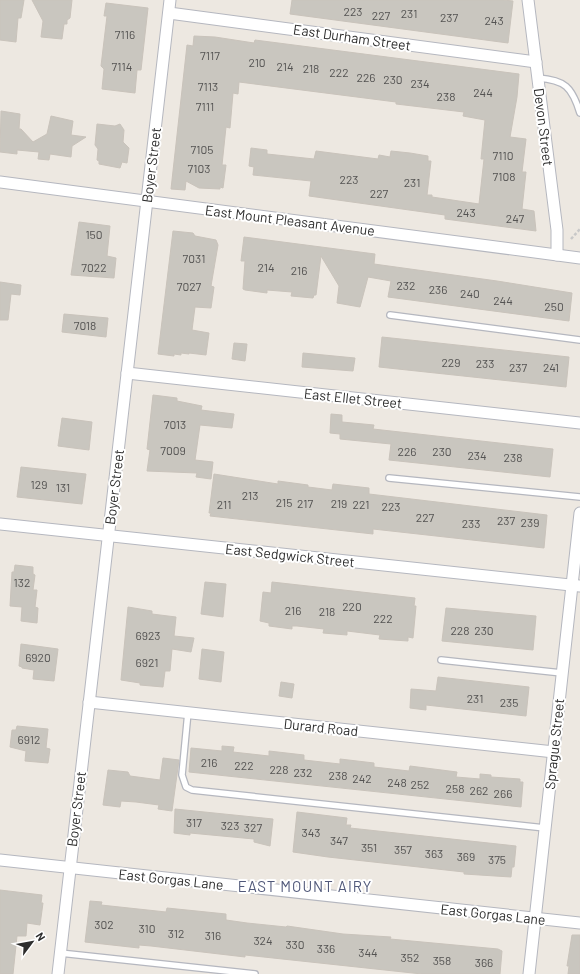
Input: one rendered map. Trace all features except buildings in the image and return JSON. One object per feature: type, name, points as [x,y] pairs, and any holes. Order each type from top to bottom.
[{"type":"street","name":"Boyer Street","points":[[58,974],[170,0]]},
{"type":"street","name":"Devon Street","points":[[528,0],[557,230],[557,255]]},
{"type":"street","name":"East Durham Street","points":[[169,13],[536,62]]},
{"type":"street","name":"East Mount Pleasant Avenue","points":[[0,182],[580,258]]},
{"type":"street","name":"East Ellet Street","points":[[127,373],[580,422]]},
{"type":"street","name":"Sprague Street","points":[[529,974],[562,673],[576,586],[580,513]]},
{"type":"street","name":"East Sedgwick Street","points":[[0,524],[576,586]]},
{"type":"street","name":"Durard Road","points":[[89,702],[554,752]]},
{"type":"street","name":"East Gorgas Lane","points":[[0,860],[580,923]]},
{"type":"lane","points":[[538,78],[550,79],[563,83],[573,93],[580,113]]},
{"type":"lane","points":[[390,315],[580,340]]},
{"type":"lane","points":[[389,478],[580,497]]},
{"type":"lane","points":[[441,660],[562,673]]},
{"type":"lane","points":[[188,712],[182,775],[186,787],[192,790],[545,828]]},
{"type":"lane","points":[[60,954],[255,974]]},
{"type":"path","points":[[571,239],[580,229]]},
{"type":"district","name":"EAST MOUNT AIRY","points":[[305,886]]}]
